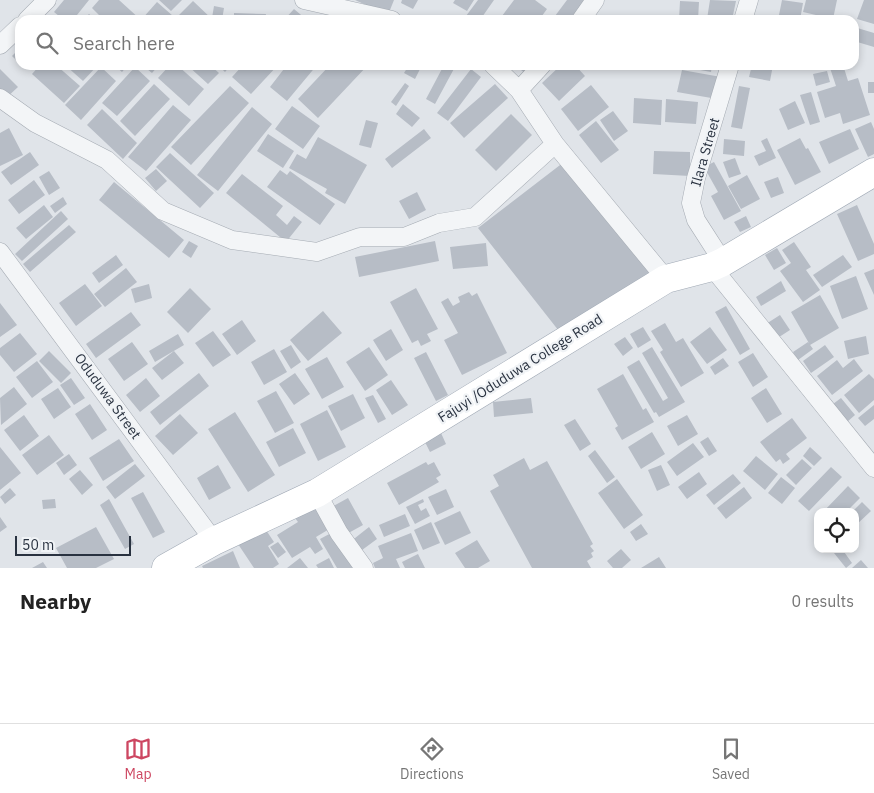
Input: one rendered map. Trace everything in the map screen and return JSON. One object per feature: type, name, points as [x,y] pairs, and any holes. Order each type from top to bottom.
[{"type":"main road","name":"Fajuyi /Oduduwa College Road","points":[[166,568],[214,541],[317,493],[666,279],[718,265],[874,172]]},
{"type":"street","points":[[32,15],[47,0]]},
{"type":"street","points":[[304,0],[370,15]]},
{"type":"street","points":[[585,15],[596,0]]},
{"type":"street","points":[[744,15],[749,0]]},
{"type":"street","points":[[0,45],[15,31]]},
{"type":"street","points":[[498,70],[519,90],[555,144],[666,279]]},
{"type":"street","points":[[519,90],[537,70]]},
{"type":"street","name":"Ilara Street","points":[[728,70],[696,178],[691,203],[696,220],[718,265],[874,468]]},
{"type":"street","points":[[0,98],[35,123],[107,160],[163,211],[232,240],[317,252],[360,237],[404,237],[440,223],[475,217],[555,144]]},
{"type":"street","name":"Oduduwa Street","points":[[0,252],[214,541]]},
{"type":"street","points":[[317,493],[339,533],[364,568]]},
{"type":"building","points":[[64,0],[89,0],[77,15],[58,15],[54,12]]},
{"type":"building","points":[[99,0],[119,0],[136,15],[99,15],[92,8]]},
{"type":"building","points":[[159,0],[182,0],[171,11]]},
{"type":"building","points":[[355,0],[394,0],[388,15]]},
{"type":"building","points":[[402,0],[418,0],[413,9],[401,3]]},
{"type":"building","points":[[455,0],[474,0],[467,11],[453,3]]},
{"type":"building","points":[[478,0],[494,0],[484,15],[467,15]]},
{"type":"building","points":[[514,0],[535,0],[547,9],[543,15],[503,15]]},
{"type":"building","points":[[567,0],[585,0],[574,15],[556,15]]},
{"type":"building","points":[[710,0],[736,1],[733,15],[708,15]]},
{"type":"building","points":[[782,0],[803,3],[801,15],[779,15]]},
{"type":"building","points":[[806,0],[837,0],[834,15],[816,15],[803,12]]},
{"type":"building","points":[[864,0],[874,0],[874,24],[859,20],[858,15]]},
{"type":"building","points":[[193,1],[208,15],[179,15]]},
{"type":"building","points":[[680,1],[699,2],[698,15],[679,15]]},
{"type":"building","points":[[157,2],[172,15],[145,15]]},
{"type":"building","points":[[214,6],[224,8],[223,15],[212,15]]},
{"type":"building","points":[[294,9],[301,15],[289,15]]},
{"type":"building","points":[[234,13],[266,14],[266,15],[234,15]]},
{"type":"building","points":[[859,28],[874,33],[874,47],[859,42]]},
{"type":"building","points":[[0,69],[18,87],[4,100],[0,95]]},
{"type":"building","points":[[36,70],[62,70],[80,86],[64,103],[32,74]]},
{"type":"building","points":[[71,70],[93,70],[83,81]]},
{"type":"building","points":[[98,70],[104,70],[116,81],[81,120],[65,105]]},
{"type":"building","points":[[132,70],[138,70],[150,81],[117,116],[102,103]]},
{"type":"building","points":[[165,70],[183,70],[204,89],[189,106],[158,78]]},
{"type":"building","points":[[193,70],[216,70],[219,73],[208,84]]},
{"type":"building","points":[[238,70],[273,70],[251,94],[232,77]]},
{"type":"building","points":[[283,70],[313,70],[287,101],[270,87]]},
{"type":"building","points":[[325,70],[363,70],[318,118],[298,99]]},
{"type":"building","points":[[406,70],[420,70],[415,79],[404,73]]},
{"type":"building","points":[[441,70],[453,70],[435,104],[426,99]]},
{"type":"building","points":[[470,70],[481,77],[448,121],[437,113]]},
{"type":"building","points":[[521,70],[533,70],[529,76]]},
{"type":"building","points":[[556,70],[580,70],[585,76],[559,101],[542,83]]},
{"type":"building","points":[[682,70],[721,77],[717,99],[677,92]]},
{"type":"building","points":[[751,70],[772,70],[770,81],[749,77]]},
{"type":"building","points":[[831,70],[845,70],[848,81],[858,78],[870,115],[843,124],[840,113],[825,118],[817,92],[836,86]]},
{"type":"building","points":[[827,71],[830,82],[816,86],[813,74]]},
{"type":"building","points":[[868,82],[874,82],[874,93],[868,93]]},
{"type":"building","points":[[405,83],[409,86],[396,106],[391,102]]},
{"type":"building","points":[[154,84],[170,99],[135,136],[120,121]]},
{"type":"building","points":[[495,84],[508,98],[464,138],[450,123]]},
{"type":"building","points":[[591,85],[609,107],[578,131],[561,109]]},
{"type":"building","points":[[230,86],[249,103],[191,165],[171,147]]},
{"type":"building","points":[[739,86],[750,88],[742,129],[731,127]]},
{"type":"building","points":[[811,92],[820,122],[810,125],[800,95]]},
{"type":"building","points":[[634,98],[662,100],[661,125],[633,123]]},
{"type":"building","points":[[666,99],[698,102],[696,124],[665,122]]},
{"type":"building","points":[[795,101],[805,123],[788,130],[779,109]]},
{"type":"building","points":[[403,104],[420,118],[412,127],[396,114]]},
{"type":"building","points":[[173,105],[191,120],[146,171],[128,157]]},
{"type":"building","points":[[292,106],[320,126],[303,149],[275,129]]},
{"type":"building","points":[[252,107],[272,124],[218,191],[197,175]]},
{"type":"building","points":[[102,109],[137,143],[123,159],[87,125]]},
{"type":"building","points":[[613,111],[628,131],[614,141],[600,120]]},
{"type":"building","points":[[511,114],[532,135],[496,171],[475,150]]},
{"type":"building","points":[[366,120],[378,123],[371,148],[359,145]]},
{"type":"building","points":[[596,121],[619,150],[601,163],[579,135]]},
{"type":"building","points":[[871,122],[874,129],[874,154],[868,157],[855,129]]},
{"type":"building","points":[[9,128],[23,155],[0,166],[0,133]]},
{"type":"building","points":[[424,129],[431,138],[392,168],[385,159]]},
{"type":"building","points":[[850,129],[859,149],[829,164],[819,142]]},
{"type":"building","points":[[268,134],[294,151],[283,168],[257,151]]},
{"type":"building","points":[[318,137],[367,165],[345,204],[325,193],[327,189],[289,168],[297,154],[306,159]]},
{"type":"building","points":[[767,138],[776,158],[759,166],[754,156],[766,151],[761,141]]},
{"type":"building","points":[[800,138],[806,149],[808,148],[821,172],[795,185],[777,150]]},
{"type":"building","points":[[724,139],[745,141],[744,156],[723,154]]},
{"type":"building","points":[[654,151],[690,152],[690,176],[653,174]]},
{"type":"building","points":[[30,152],[39,165],[11,185],[1,172]]},
{"type":"building","points":[[170,153],[214,193],[200,208],[156,167]]},
{"type":"building","points":[[735,158],[741,174],[729,178],[723,162]]},
{"type":"building","points":[[564,162],[651,274],[566,340],[478,228]]},
{"type":"building","points":[[714,162],[741,211],[724,220],[711,196],[718,192],[704,167]]},
{"type":"building","points":[[156,169],[167,181],[156,191],[145,178]]},
{"type":"building","points":[[280,170],[287,175],[290,171],[335,204],[320,225],[267,187]]},
{"type":"building","points":[[49,171],[60,188],[49,195],[39,177]]},
{"type":"building","points":[[242,174],[283,206],[276,215],[287,225],[294,216],[302,222],[286,242],[226,193]]},
{"type":"building","points":[[747,175],[760,199],[741,209],[728,186]]},
{"type":"building","points":[[778,177],[784,193],[771,198],[764,182]]},
{"type":"building","points":[[34,180],[45,195],[19,214],[8,200]]},
{"type":"building","points":[[114,182],[184,240],[169,258],[99,200]]},
{"type":"building","points":[[417,192],[426,210],[409,219],[399,201]]},
{"type":"building","points":[[63,197],[67,204],[55,213],[50,206]]},
{"type":"building","points":[[44,205],[53,217],[26,239],[16,228]]},
{"type":"building","points":[[857,205],[874,244],[874,254],[858,261],[837,214]]},
{"type":"building","points":[[61,211],[68,219],[22,261],[15,254]]},
{"type":"building","points":[[746,216],[751,227],[740,232],[734,222]]},
{"type":"building","points":[[69,225],[76,232],[30,272],[23,264]]},
{"type":"building","points":[[189,241],[198,246],[191,258],[182,252]]},
{"type":"building","points":[[435,241],[439,261],[359,277],[355,257]]},
{"type":"building","points":[[794,242],[811,267],[806,270],[820,290],[803,302],[780,271],[791,263],[782,250]]},
{"type":"building","points":[[486,243],[488,266],[453,269],[450,247]]},
{"type":"building","points":[[777,248],[786,263],[774,270],[765,255]]},
{"type":"building","points":[[116,255],[123,265],[99,283],[92,273]]},
{"type":"building","points":[[843,255],[852,267],[822,287],[813,275]]},
{"type":"building","points":[[126,268],[137,282],[105,307],[94,294]]},
{"type":"building","points":[[874,269],[874,295],[864,273]]},
{"type":"building","points":[[856,276],[868,309],[842,319],[830,286]]},
{"type":"building","points":[[781,281],[786,291],[761,306],[756,297]]},
{"type":"building","points":[[85,284],[102,306],[76,326],[59,303]]},
{"type":"building","points":[[149,284],[152,298],[135,303],[131,289]]},
{"type":"building","points":[[190,288],[211,309],[188,333],[167,312]]},
{"type":"building","points":[[416,288],[438,329],[427,334],[431,341],[421,346],[418,340],[412,343],[390,302]]},
{"type":"building","points":[[469,292],[472,296],[477,293],[507,353],[462,375],[444,340],[458,333],[441,302],[448,298],[453,306],[460,302],[458,297]]},
{"type":"building","points":[[820,295],[839,328],[810,345],[791,312]]},
{"type":"building","points":[[0,303],[17,325],[0,337]]},
{"type":"building","points":[[726,306],[750,349],[740,355],[715,312]]},
{"type":"building","points":[[323,311],[342,333],[308,361],[290,340]]},
{"type":"building","points":[[131,312],[141,325],[96,358],[86,344]]},
{"type":"building","points":[[780,315],[790,330],[776,339],[766,324]]},
{"type":"building","points":[[242,320],[256,341],[237,355],[222,334]]},
{"type":"building","points":[[665,323],[676,342],[683,338],[704,373],[681,387],[660,352],[663,350],[651,331]]},
{"type":"building","points":[[643,327],[651,340],[638,348],[630,334]]},
{"type":"building","points":[[710,327],[727,350],[707,364],[690,342]]},
{"type":"building","points":[[391,329],[403,350],[386,361],[373,340]]},
{"type":"building","points":[[213,331],[231,355],[213,367],[195,343]]},
{"type":"building","points":[[20,333],[37,354],[14,372],[0,355],[0,348]]},
{"type":"building","points":[[178,334],[184,345],[155,362],[149,351]]},
{"type":"building","points":[[866,336],[869,354],[848,359],[844,341]]},
{"type":"building","points":[[625,337],[633,348],[623,356],[614,344]]},
{"type":"building","points":[[132,342],[148,364],[124,381],[108,359]]},
{"type":"building","points":[[808,342],[813,349],[798,360],[793,352]]},
{"type":"building","points":[[291,345],[301,362],[291,369],[280,351]]},
{"type":"building","points":[[825,345],[834,357],[811,373],[803,361]]},
{"type":"building","points":[[369,347],[388,375],[365,391],[346,362]]},
{"type":"building","points":[[652,347],[685,402],[659,417],[656,412],[654,413],[627,367],[639,360],[663,401],[668,398],[642,353]]},
{"type":"building","points":[[274,349],[287,372],[264,385],[251,362]]},
{"type":"building","points":[[49,351],[71,373],[61,383],[39,361]]},
{"type":"building","points":[[174,351],[184,363],[162,380],[152,368]]},
{"type":"building","points":[[426,352],[448,395],[436,401],[414,358]]},
{"type":"building","points":[[753,353],[768,377],[753,387],[738,362]]},
{"type":"building","points":[[327,357],[344,387],[322,399],[305,369]]},
{"type":"building","points":[[723,358],[729,366],[715,375],[710,367]]},
{"type":"building","points":[[854,359],[863,371],[832,395],[817,376],[837,360],[843,368]]},
{"type":"building","points":[[37,361],[53,382],[32,398],[16,377]]},
{"type":"building","points":[[199,373],[209,386],[160,425],[150,412]]},
{"type":"building","points":[[295,373],[310,394],[294,405],[279,384]]},
{"type":"building","points":[[623,374],[643,410],[646,408],[654,422],[622,440],[615,428],[618,426],[597,389]]},
{"type":"building","points":[[869,374],[874,379],[874,400],[859,413],[844,395]]},
{"type":"building","points":[[71,378],[85,398],[74,405],[60,385]]},
{"type":"building","points":[[146,378],[160,396],[140,412],[126,395]]},
{"type":"building","points":[[391,380],[408,405],[392,415],[376,390]]},
{"type":"building","points":[[14,387],[27,404],[1,425],[0,398]]},
{"type":"building","points":[[58,388],[71,407],[54,419],[41,399]]},
{"type":"building","points":[[766,388],[782,414],[767,423],[751,398]]},
{"type":"building","points":[[276,391],[294,423],[275,433],[257,401]]},
{"type":"building","points":[[353,394],[365,418],[341,431],[328,406]]},
{"type":"building","points":[[373,395],[386,419],[378,423],[365,398]]},
{"type":"building","points":[[531,398],[533,413],[494,417],[493,402]]},
{"type":"building","points":[[841,398],[855,415],[847,422],[833,404]]},
{"type":"building","points":[[90,404],[107,430],[92,440],[75,414]]},
{"type":"building","points":[[874,405],[874,419],[865,426],[858,418]]},
{"type":"building","points":[[327,410],[346,447],[318,461],[300,424]]},
{"type":"building","points":[[235,412],[275,475],[248,492],[208,429]]},
{"type":"building","points":[[180,414],[198,433],[173,455],[155,436]]},
{"type":"building","points":[[24,415],[39,436],[20,451],[4,430]]},
{"type":"building","points":[[687,415],[698,434],[678,446],[667,426]]},
{"type":"building","points":[[792,418],[807,438],[786,454],[790,459],[783,464],[780,459],[776,462],[760,442]]},
{"type":"building","points":[[575,419],[591,444],[580,451],[564,425]]},
{"type":"building","points":[[293,428],[306,453],[279,467],[266,442]]},
{"type":"building","points":[[652,432],[665,454],[641,469],[628,447]]},
{"type":"building","points":[[441,433],[446,444],[430,452],[424,440]]},
{"type":"building","points":[[49,435],[64,455],[37,475],[22,455]]},
{"type":"building","points":[[708,437],[717,451],[709,456],[700,442]]},
{"type":"building","points":[[119,439],[134,461],[103,481],[89,458]]},
{"type":"building","points":[[693,443],[704,457],[677,476],[667,462]]},
{"type":"building","points":[[0,447],[21,473],[0,490]]},
{"type":"building","points":[[810,447],[822,458],[814,466],[803,456]]},
{"type":"building","points":[[595,450],[615,477],[607,483],[588,456]]},
{"type":"building","points":[[69,454],[77,465],[64,475],[56,463]]},
{"type":"building","points":[[756,456],[778,474],[765,490],[743,471]]},
{"type":"building","points":[[524,458],[530,470],[547,461],[593,544],[590,546],[594,551],[591,553],[593,557],[587,561],[591,568],[532,568],[490,491],[499,486],[493,475]]},
{"type":"building","points":[[802,459],[812,468],[796,485],[786,475]]},
{"type":"building","points":[[426,462],[428,465],[434,462],[441,475],[436,478],[439,482],[399,505],[387,483]]},
{"type":"building","points":[[135,464],[145,476],[115,499],[106,487]]},
{"type":"building","points":[[218,465],[231,488],[209,500],[197,478]]},
{"type":"building","points":[[661,465],[670,485],[657,491],[648,470]]},
{"type":"building","points":[[831,467],[842,477],[809,511],[798,501]]},
{"type":"building","points":[[80,470],[93,485],[82,495],[69,479]]},
{"type":"building","points":[[699,472],[707,484],[687,499],[678,487]]},
{"type":"building","points":[[733,474],[741,483],[714,505],[706,495]]},
{"type":"building","points":[[781,477],[795,488],[782,504],[768,493]]},
{"type":"building","points":[[617,479],[643,515],[624,529],[598,493]]},
{"type":"building","points":[[848,486],[860,498],[850,508],[827,508]]},
{"type":"building","points":[[744,487],[752,498],[726,519],[717,508]]},
{"type":"building","points":[[10,488],[16,495],[5,504],[0,497]]},
{"type":"building","points":[[446,489],[454,507],[437,515],[428,497]]},
{"type":"building","points":[[143,492],[165,532],[153,538],[131,498]]},
{"type":"building","points":[[348,498],[363,525],[343,536],[328,509]]},
{"type":"building","points":[[55,499],[56,508],[43,509],[42,500]]},
{"type":"building","points":[[109,499],[134,544],[125,549],[100,505]]},
{"type":"building","points":[[423,499],[424,502],[418,505],[421,511],[426,508],[430,516],[415,524],[406,507]]},
{"type":"building","points":[[314,501],[331,528],[316,537],[323,549],[315,554],[310,547],[292,558],[277,535],[298,522],[292,514]]},
{"type":"building","points":[[862,502],[871,511],[859,522],[859,508],[856,508]]},
{"type":"building","points":[[460,511],[471,533],[445,545],[434,523]]},
{"type":"building","points":[[405,514],[410,526],[384,537],[379,525]]},
{"type":"building","points":[[0,517],[7,527],[0,532]]},
{"type":"building","points":[[431,522],[440,543],[423,550],[414,530]]},
{"type":"building","points":[[641,524],[648,534],[636,541],[630,532]]},
{"type":"building","points":[[96,527],[114,559],[96,568],[67,568],[56,548]]},
{"type":"building","points":[[264,527],[274,542],[268,546],[279,564],[273,568],[254,568],[238,544]]},
{"type":"building","points":[[369,527],[377,539],[358,553],[350,542]]},
{"type":"building","points":[[333,532],[354,568],[337,568],[320,539]]},
{"type":"building","points":[[411,533],[418,551],[396,559],[400,568],[375,568],[373,563],[383,558],[378,546]]},
{"type":"building","points":[[477,540],[490,561],[478,568],[465,568],[455,553]]},
{"type":"building","points":[[278,542],[286,552],[278,558],[270,547]]},
{"type":"building","points":[[621,549],[631,560],[622,568],[613,568],[607,561]]},
{"type":"building","points":[[233,551],[240,568],[203,568],[202,566]]},
{"type":"building","points":[[834,553],[845,553],[852,563],[846,568]]},
{"type":"building","points":[[418,554],[425,568],[405,568],[402,562]]},
{"type":"building","points":[[659,557],[666,568],[641,568]]},
{"type":"building","points":[[300,558],[308,568],[287,568]]},
{"type":"building","points":[[329,558],[334,568],[318,568],[316,565]]},
{"type":"building","points":[[861,560],[868,568],[852,568]]},
{"type":"building","points":[[43,562],[47,568],[32,568]]}]
